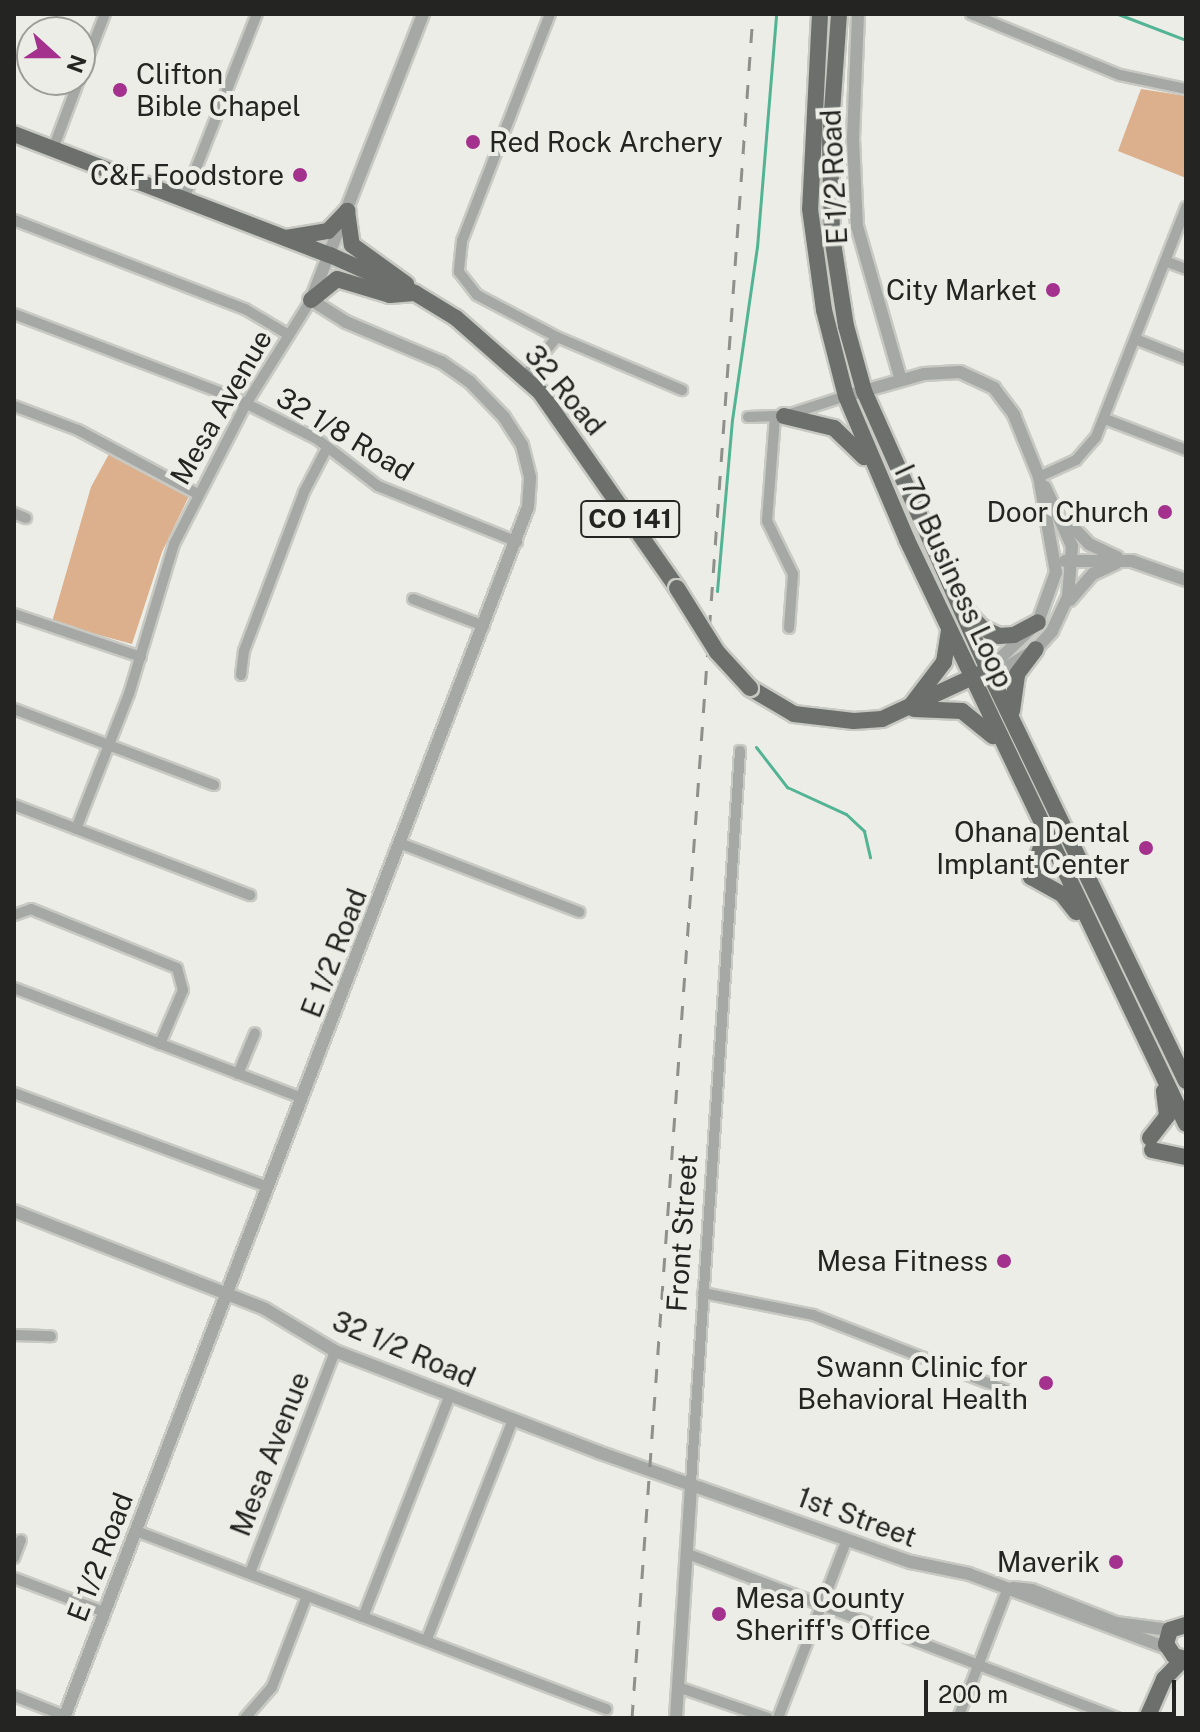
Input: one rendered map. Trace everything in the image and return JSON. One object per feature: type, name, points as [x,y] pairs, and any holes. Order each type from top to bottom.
[{"type":"main road","name":"I 70 Business Loop","points":[[820,14],[810,209],[820,287],[846,396],[880,481],[971,678],[1186,1124]]},
{"type":"main road","name":"I 70 Business Loop","points":[[839,14],[830,140],[832,236],[846,326],[864,391],[988,670],[1186,1081]]},
{"type":"main road","name":"32 Road","points":[[14,134],[330,255],[415,293],[479,335],[525,376],[566,426],[717,652],[750,688],[779,707],[823,720],[882,719],[988,670]]},
{"type":"main road","points":[[285,238],[328,231],[347,211]]},
{"type":"main road","points":[[347,211],[352,245],[384,263],[415,293]]},
{"type":"main road","points":[[311,300],[337,279],[390,295],[415,293]]},
{"type":"main road","points":[[779,416],[840,432],[880,481]]},
{"type":"main road","points":[[952,591],[975,623],[993,634],[1014,635],[1038,622]]},
{"type":"main road","points":[[909,709],[940,670],[949,629]]},
{"type":"main road","points":[[1012,717],[1014,681],[1036,649]]},
{"type":"main road","points":[[909,709],[970,714],[1014,765]]},
{"type":"main road","points":[[1031,877],[1046,834]]},
{"type":"main road","points":[[1031,877],[1060,861],[1082,864]]},
{"type":"main road","points":[[1031,877],[1069,900],[1109,966]]},
{"type":"main road","points":[[1158,1070],[1167,1116],[1151,1144],[1186,1157]]},
{"type":"main road","points":[[1147,1718],[1167,1648],[1180,1625]]},
{"type":"main road","points":[[1155,1696],[1185,1659],[1167,1648]]},
{"type":"street","points":[[96,37],[105,14]]},
{"type":"street","points":[[184,199],[257,14]]},
{"type":"street","name":"Mesa Avenue","points":[[76,829],[141,657],[158,585],[198,494],[246,404],[311,300],[423,14]]},
{"type":"street","name":"32 Road","points":[[550,14],[462,241],[459,272],[477,295],[557,337],[682,390]]},
{"type":"street","name":"E 1/2 Road","points":[[858,14],[853,139],[857,226],[901,380]]},
{"type":"street","points":[[971,14],[1120,75],[1186,89]]},
{"type":"street","points":[[53,149],[73,96]]},
{"type":"street","points":[[1039,477],[1082,456],[1105,419],[1186,207]]},
{"type":"street","points":[[14,220],[245,309],[289,335]]},
{"type":"street","points":[[1165,261],[1186,269]]},
{"type":"street","name":"E 1/2 Road","points":[[64,1717],[517,542],[530,477],[522,445],[504,417],[451,368],[346,322],[311,300]]},
{"type":"street","name":"32 1/8 Road","points":[[14,314],[246,404],[327,448],[395,495],[517,542]]},
{"type":"street","points":[[525,376],[557,337]]},
{"type":"street","points":[[1135,339],[1186,359]]},
{"type":"street","name":"32 Road","points":[[748,417],[779,416],[901,380],[949,371],[983,381],[1014,415],[1039,477],[1060,512],[1072,561],[1063,609],[1036,649],[1007,667],[988,670]]},
{"type":"street","points":[[14,406],[78,430],[198,494]]},
{"type":"street","points":[[779,416],[767,521],[793,574],[789,628]]},
{"type":"street","points":[[1105,419],[1186,450]]},
{"type":"street","points":[[241,675],[244,651],[304,492],[327,448]]},
{"type":"street","name":"32 Road","points":[[988,670],[1038,622],[1052,594],[1057,562],[1039,477]]},
{"type":"street","points":[[1060,512],[1089,544],[1123,560],[1186,580]]},
{"type":"street","points":[[14,513],[26,518]]},
{"type":"street","points":[[1057,562],[1123,560]]},
{"type":"street","points":[[1063,609],[1093,574],[1123,560]]},
{"type":"street","points":[[413,599],[484,626]]},
{"type":"street","points":[[14,614],[141,657]]},
{"type":"street","points":[[14,709],[214,785]]},
{"type":"street","name":"Front Street","points":[[676,1718],[740,751]]},
{"type":"street","points":[[14,805],[250,895]]},
{"type":"street","points":[[402,844],[579,912]]},
{"type":"street","points":[[17,913],[69,923],[177,968],[183,990],[160,1044]]},
{"type":"street","points":[[14,988],[302,1098]]},
{"type":"street","points":[[238,1074],[255,1033]]},
{"type":"street","points":[[14,1093],[268,1187]]},
{"type":"street","name":"32 1/2 Road","points":[[14,1211],[228,1294],[278,1316],[335,1351],[513,1420],[691,1483]]},
{"type":"street","points":[[703,1293],[813,1315],[1012,1392]]},
{"type":"street","points":[[14,1335],[51,1336]]},
{"type":"street","name":"Mesa Avenue","points":[[250,1573],[335,1351]]},
{"type":"street","points":[[363,1617],[450,1395]]},
{"type":"street","points":[[427,1639],[513,1420]]},
{"type":"street","name":"1st Street","points":[[691,1483],[931,1569],[969,1574],[1097,1626],[1152,1638],[1167,1648]]},
{"type":"street","points":[[136,1531],[606,1709]]},
{"type":"street","points":[[778,1718],[847,1539]]},
{"type":"street","points":[[14,1558],[21,1540]]},
{"type":"street","points":[[688,1554],[1118,1718]]},
{"type":"street","points":[[14,1578],[104,1612]]},
{"type":"street","points":[[958,1718],[1008,1588]]},
{"type":"street","name":"1st Street","points":[[1008,1588],[1032,1590],[1116,1623],[1180,1625]]},
{"type":"street","points":[[245,1718],[272,1687],[307,1596]]},
{"type":"street","points":[[678,1687],[768,1718]]},
{"type":"street","points":[[14,1696],[64,1717]]},
{"type":"shaded area","points":[[1141,89],[1186,96],[1186,178],[1118,151]]},
{"type":"shaded area","points":[[109,454],[190,494],[162,552],[132,644],[52,622],[91,487]]},
{"type":"waterway","points":[[717,591],[732,420],[757,247],[776,14]]},
{"type":"waterway","points":[[1118,14],[1186,40]]},
{"type":"waterway","points":[[756,747],[787,787],[846,814],[864,831],[870,857]]},
{"type":"railway","points":[[632,1718],[753,14]]},
{"type":"place","name":"Clifton Bible Chapel","points":[[120,90]]},
{"type":"place","name":"Red Rock Archery","points":[[473,142]]},
{"type":"place","name":"C&F Foodstore","points":[[300,175]]},
{"type":"place","name":"City Market","points":[[1053,290]]},
{"type":"place","name":"Door Church","points":[[1165,512]]},
{"type":"place","name":"Ohana Dental Implant Center","points":[[1146,848]]},
{"type":"place","name":"Mesa Fitness","points":[[1004,1261]]},
{"type":"place","name":"Swann Clinic for Behavioral Health","points":[[1046,1383]]},
{"type":"place","name":"Maverik","points":[[1116,1562]]},
{"type":"place","name":"Mesa County Sheriff's Office","points":[[719,1614]]}]
